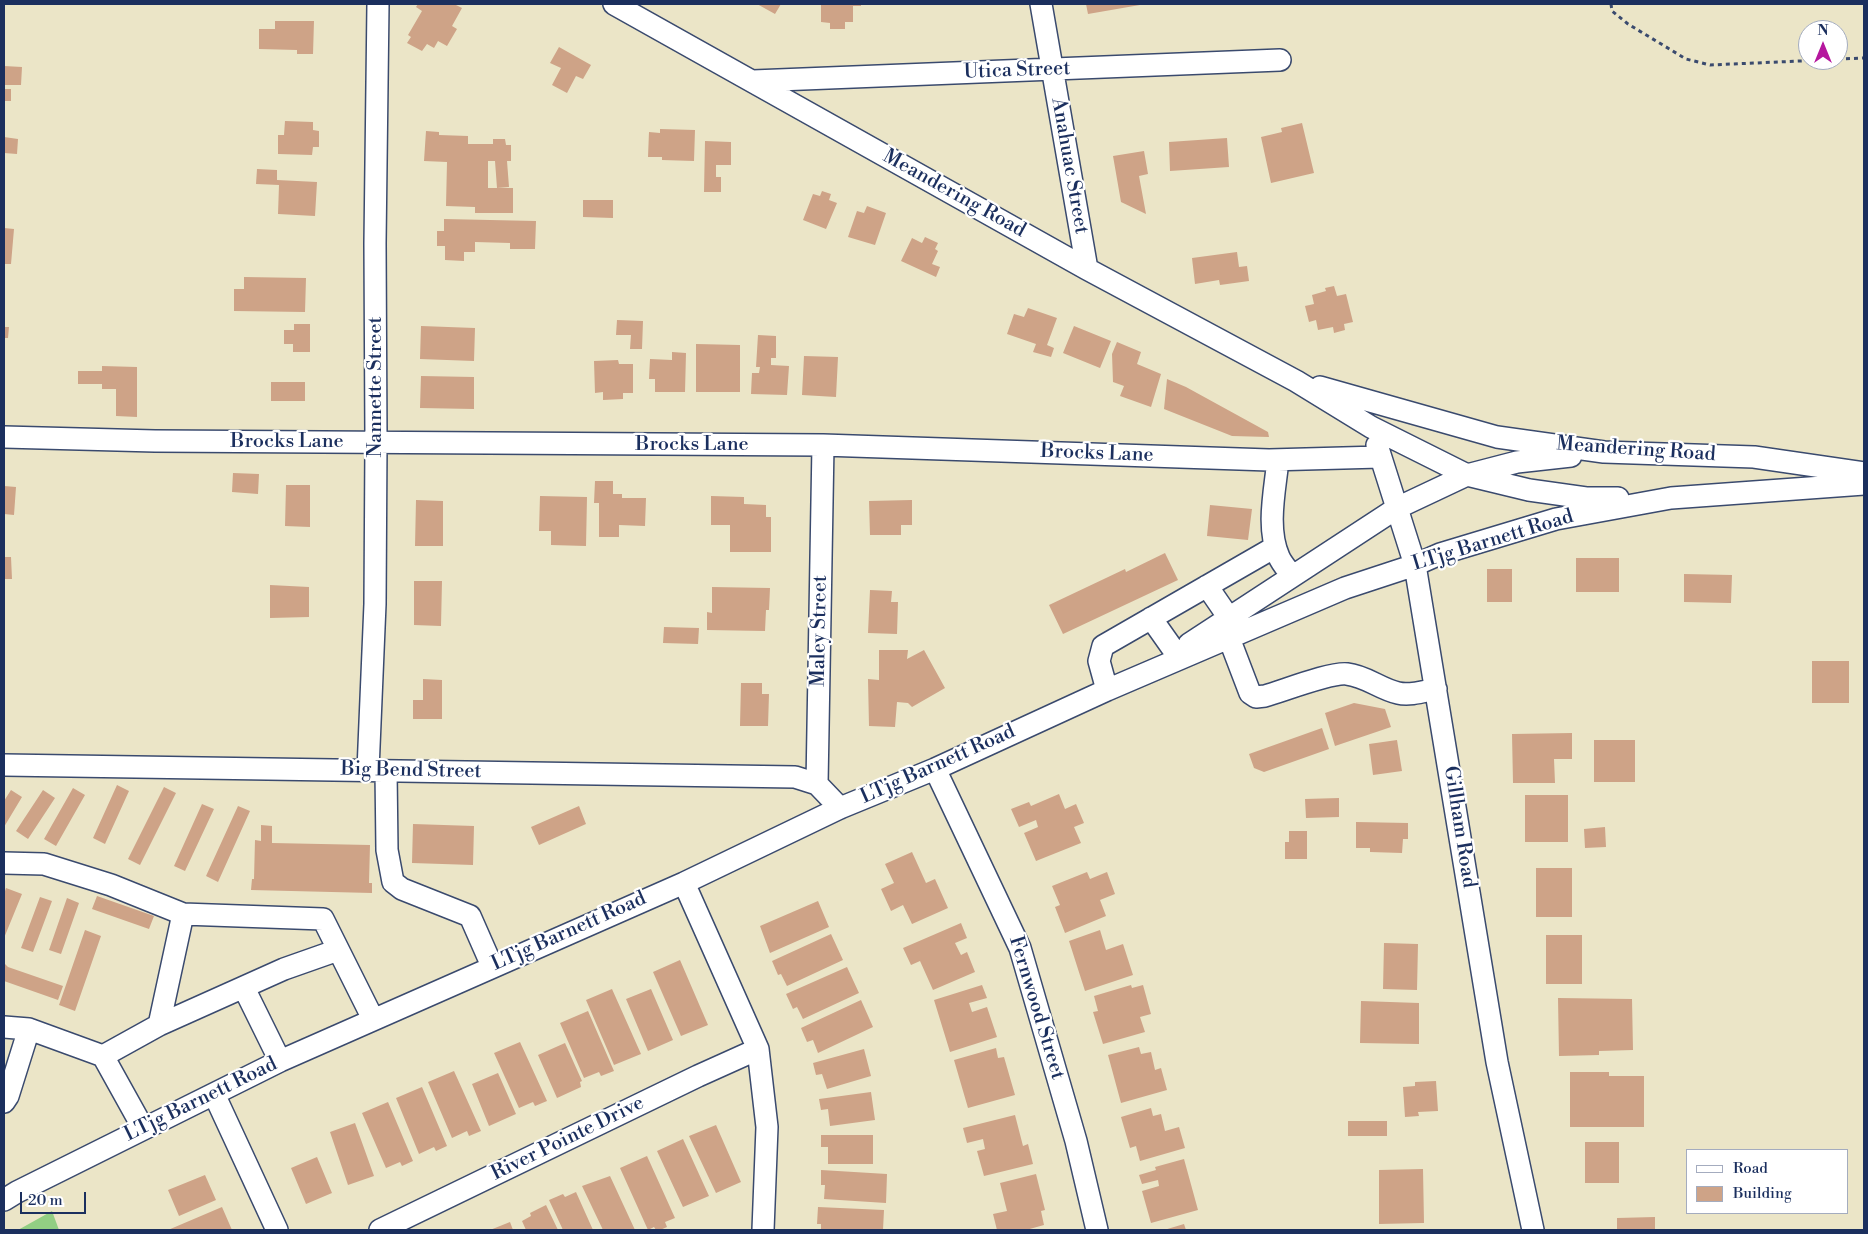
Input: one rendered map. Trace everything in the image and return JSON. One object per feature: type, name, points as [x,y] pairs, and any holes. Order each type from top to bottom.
[{"type":"street","name":"Nannette Street","points":[[378,4],[375,234],[377,771],[393,882],[402,889],[470,916],[492,966]]},
{"type":"street","name":"Meandering Road","points":[[614,4],[1087,269],[1296,381],[1371,427],[1467,475],[1529,490],[1586,498],[1671,498]]},
{"type":"street","name":"Anahuac Street","points":[[1041,4],[1087,269]]},
{"type":"street","name":"Utica Street","points":[[753,81],[1280,60]]},
{"type":"street","name":"Meandering Road","points":[[1296,381],[1497,437],[1604,452],[1754,457],[1864,473]]},
{"type":"street","name":"Gillham Road","points":[[1371,427],[1415,564],[1497,1062],[1533,1230]]},
{"type":"street","name":"Brocks Lane","points":[[4,437],[155,441],[823,445],[1278,460],[1380,457]]},
{"type":"street","name":"Maley Street","points":[[817,784],[823,445]]},
{"type":"street","name":"LTjg Barnett Road","points":[[4,1200],[143,1128],[280,1061],[684,883],[840,808],[935,769],[1140,675],[1229,628],[1292,576],[1397,508],[1467,475],[1517,462],[1604,452]]},
{"type":"street","points":[[1278,460],[1273,540],[1280,559],[1292,576]]},
{"type":"street","name":"LTjg Barnett Road","points":[[1140,675],[1175,652],[1229,628],[1440,554],[1556,519],[1671,498],[1864,484]]},
{"type":"street","points":[[1107,690],[1099,661],[1103,646],[1276,547]]},
{"type":"street","points":[[1207,586],[1229,628],[1250,693],[1256,696],[1265,696],[1332,675],[1345,673],[1363,677],[1398,693],[1405,694],[1436,689]]},
{"type":"street","points":[[1151,618],[1175,652]]},
{"type":"street","name":"Big Bend Street","points":[[4,766],[795,777],[817,784]]},
{"type":"street","name":"Fernwood Street","points":[[935,769],[1020,948],[1076,1141],[1097,1230]]},
{"type":"street","points":[[817,784],[840,808]]},
{"type":"street","points":[[4,863],[44,864],[111,885],[183,914],[322,919],[373,1020]]},
{"type":"street","points":[[684,883],[758,1048],[767,1127],[763,1230]]},
{"type":"street","points":[[159,1025],[183,914]]},
{"type":"street","points":[[103,1056],[159,1025],[284,969],[338,950]]},
{"type":"street","points":[[244,988],[280,1061]]},
{"type":"street","points":[[4,1027],[29,1029],[103,1056],[143,1128]]},
{"type":"street","points":[[4,1102],[8,1096],[29,1029]]},
{"type":"street","name":"River Pointe Drive","points":[[380,1230],[758,1048]]},
{"type":"street","points":[[214,1094],[277,1230]]},
{"type":"path","points":[[1611,4],[1612,11],[1628,24],[1686,59],[1710,65],[1798,61]]},
{"type":"path","points":[[1848,59],[1864,58]]},
{"type":"green space","points":[[52,1211],[59,1230],[18,1230]]},
{"type":"building","points":[[418,4],[454,4],[462,8],[452,26],[457,29],[447,46],[438,41],[434,48],[427,44],[422,51],[407,43],[411,37],[408,35],[422,11],[416,7]]},
{"type":"building","points":[[757,4],[781,4],[775,14]]},
{"type":"building","points":[[821,4],[861,4],[861,6],[853,6],[853,22],[845,22],[845,29],[830,29],[830,23],[821,22]]},
{"type":"building","points":[[1086,4],[1140,4],[1140,5],[1088,14]]},
{"type":"building","points":[[275,21],[314,21],[313,54],[297,54],[297,50],[259,49],[259,29],[275,29]]},
{"type":"building","points":[[559,47],[591,65],[583,79],[576,76],[567,93],[552,85],[561,68],[550,63]]},
{"type":"building","points":[[4,66],[22,67],[21,85],[4,85]]},
{"type":"building","points":[[4,89],[11,89],[11,101],[4,101]]},
{"type":"building","points":[[285,121],[313,122],[313,130],[319,131],[319,147],[313,147],[312,155],[278,154],[278,135],[284,135]]},
{"type":"building","points":[[1302,123],[1314,173],[1271,183],[1261,137],[1282,132],[1281,128]]},
{"type":"building","points":[[660,129],[695,130],[694,161],[662,160],[662,157],[648,157],[649,132],[660,133]]},
{"type":"building","points":[[426,131],[439,132],[439,135],[468,136],[468,144],[493,144],[493,139],[505,139],[506,145],[511,145],[511,161],[507,161],[509,187],[497,188],[513,188],[513,213],[475,213],[475,207],[446,206],[447,162],[424,161]],"holes":[[[488,161],[495,161],[497,188],[488,188]]]},
{"type":"building","points":[[4,137],[18,139],[17,154],[4,153]]},
{"type":"building","points":[[1227,138],[1229,167],[1170,171],[1169,142]]},
{"type":"building","points":[[705,141],[731,142],[731,165],[716,165],[716,177],[721,177],[721,192],[704,192]]},
{"type":"building","points":[[1144,151],[1148,174],[1139,176],[1146,214],[1121,202],[1113,156]]},
{"type":"building","points":[[257,169],[277,170],[277,180],[317,182],[315,216],[278,214],[279,185],[256,184]]},
{"type":"building","points":[[822,191],[831,194],[829,200],[837,203],[826,229],[803,220],[813,194],[820,196]]},
{"type":"building","points":[[583,200],[613,200],[613,218],[583,217]]},
{"type":"building","points":[[867,206],[886,213],[875,245],[848,237],[857,211],[864,213]]},
{"type":"building","points":[[444,219],[536,221],[535,249],[510,249],[510,243],[475,242],[475,252],[464,252],[464,261],[445,260],[445,246],[437,246],[437,231],[444,231]]},
{"type":"building","points":[[4,228],[14,229],[11,264],[4,264]]},
{"type":"building","points":[[925,237],[938,243],[935,249],[938,251],[932,264],[940,267],[936,277],[901,261],[912,238],[922,243]]},
{"type":"building","points":[[1237,252],[1239,267],[1247,266],[1249,281],[1220,285],[1219,280],[1195,284],[1192,258]]},
{"type":"building","points":[[244,277],[306,278],[305,312],[234,311],[234,289],[244,289]]},
{"type":"building","points":[[1334,286],[1337,296],[1346,294],[1353,322],[1344,324],[1345,330],[1334,333],[1333,327],[1318,330],[1316,320],[1309,322],[1305,306],[1314,304],[1312,295],[1326,291],[1325,288]]},
{"type":"building","points":[[1028,308],[1057,318],[1047,345],[1054,348],[1051,357],[1033,352],[1036,344],[1007,334],[1014,314],[1024,317]]},
{"type":"building","points":[[617,320],[643,321],[642,349],[630,349],[631,335],[616,335]]},
{"type":"building","points":[[294,324],[310,324],[310,352],[293,352],[293,344],[284,344],[284,330],[294,330]]},
{"type":"building","points":[[421,326],[475,328],[474,361],[420,359]]},
{"type":"building","points":[[1074,326],[1111,341],[1100,368],[1063,353]]},
{"type":"building","points":[[4,327],[9,327],[8,338],[4,338]]},
{"type":"building","points":[[758,335],[776,336],[776,358],[771,358],[771,365],[789,366],[787,395],[751,394],[752,373],[759,373],[760,367],[756,367]]},
{"type":"building","points":[[1117,342],[1141,352],[1137,364],[1161,374],[1151,407],[1120,396],[1124,386],[1113,382],[1112,354]]},
{"type":"building","points":[[696,344],[740,345],[740,392],[696,392]]},
{"type":"building","points":[[672,352],[686,353],[685,392],[655,392],[655,379],[649,379],[650,359],[672,360]]},
{"type":"building","points":[[804,356],[838,357],[836,397],[802,395]]},
{"type":"building","points":[[618,360],[619,364],[633,364],[633,393],[623,393],[623,399],[603,400],[603,392],[595,393],[594,361]]},
{"type":"building","points":[[102,366],[137,367],[137,417],[116,416],[116,389],[102,389],[102,384],[78,384],[78,371],[102,371]]},
{"type":"building","points":[[421,376],[474,377],[474,409],[420,408]]},
{"type":"building","points":[[1167,379],[1186,387],[1268,432],[1269,437],[1232,436],[1164,409]]},
{"type":"building","points":[[271,382],[305,382],[305,401],[271,401]]},
{"type":"building","points":[[233,473],[259,474],[258,494],[232,492]]},
{"type":"building","points":[[595,481],[613,481],[613,494],[622,494],[622,498],[646,498],[645,526],[619,525],[619,537],[599,537],[599,503],[594,503]]},
{"type":"building","points":[[286,485],[310,485],[310,527],[285,526]]},
{"type":"building","points":[[4,486],[16,487],[14,515],[4,514]]},
{"type":"building","points":[[540,496],[587,497],[586,546],[551,545],[551,531],[539,531]]},
{"type":"building","points":[[711,496],[744,497],[744,504],[766,505],[766,517],[771,517],[771,552],[730,552],[730,525],[711,525]]},
{"type":"building","points":[[416,500],[443,501],[443,546],[415,546]]},
{"type":"building","points":[[912,500],[912,525],[901,525],[901,535],[870,535],[869,501]]},
{"type":"building","points":[[1210,505],[1252,509],[1248,540],[1207,536]]},
{"type":"building","points":[[1165,553],[1178,580],[1063,634],[1049,605],[1125,569],[1126,572]]},
{"type":"building","points":[[4,557],[11,557],[12,579],[4,579]]},
{"type":"building","points":[[1576,558],[1619,558],[1619,592],[1576,592]]},
{"type":"building","points":[[1487,569],[1512,569],[1512,602],[1487,602]]},
{"type":"building","points":[[1684,574],[1732,575],[1731,603],[1684,602]]},
{"type":"building","points":[[414,581],[442,581],[441,626],[414,625]]},
{"type":"building","points":[[270,585],[309,587],[309,617],[270,618]]},
{"type":"building","points":[[712,587],[770,588],[769,610],[766,610],[765,631],[707,630],[707,612],[712,613]]},
{"type":"building","points":[[870,590],[892,591],[891,602],[898,602],[897,634],[868,633]]},
{"type":"building","points":[[664,627],[699,628],[698,644],[663,643]]},
{"type":"building","points":[[879,650],[908,650],[907,659],[924,650],[945,688],[912,707],[908,703],[897,702],[895,727],[869,726],[868,679],[879,680]]},
{"type":"building","points":[[1812,661],[1849,661],[1849,703],[1812,703]]},
{"type":"building","points":[[423,679],[442,680],[442,719],[413,719],[413,700],[423,700]]},
{"type":"building","points":[[741,683],[762,683],[762,694],[769,694],[768,726],[740,726]]},
{"type":"building","points":[[1354,703],[1385,709],[1391,727],[1335,746],[1325,713]]},
{"type":"building","points":[[1322,728],[1329,749],[1264,772],[1254,768],[1249,754]]},
{"type":"building","points":[[1572,733],[1572,759],[1554,759],[1555,783],[1513,783],[1512,734]]},
{"type":"building","points":[[1397,740],[1402,771],[1373,775],[1369,744]]},
{"type":"building","points":[[1594,740],[1635,740],[1635,782],[1594,782]]},
{"type":"building","points":[[117,785],[129,791],[105,844],[93,838]]},
{"type":"building","points":[[164,787],[176,793],[140,865],[128,859]]},
{"type":"building","points":[[73,788],[85,795],[56,846],[44,839]]},
{"type":"building","points":[[11,790],[22,797],[4,827],[4,801]]},
{"type":"building","points":[[43,790],[55,798],[28,839],[16,831]]},
{"type":"building","points":[[1059,794],[1065,809],[1076,804],[1084,823],[1074,827],[1081,843],[1036,861],[1024,833],[1038,827],[1036,820],[1019,827],[1011,809],[1029,802],[1031,806]]},
{"type":"building","points":[[1525,795],[1568,795],[1568,842],[1525,842]]},
{"type":"building","points":[[1339,798],[1339,817],[1306,818],[1305,799]]},
{"type":"building","points":[[202,804],[214,809],[185,871],[174,866]]},
{"type":"building","points":[[238,806],[250,811],[218,882],[206,876]]},
{"type":"building","points":[[579,806],[586,824],[539,845],[531,827]]},
{"type":"building","points":[[1356,822],[1408,823],[1408,839],[1403,839],[1402,853],[1370,852],[1370,848],[1356,848]]},
{"type":"building","points":[[413,824],[474,826],[473,865],[412,863]]},
{"type":"building","points":[[261,825],[272,826],[272,843],[370,845],[369,883],[372,883],[372,893],[251,890],[252,879],[254,879],[255,840],[261,841]]},
{"type":"building","points":[[1605,827],[1606,847],[1585,848],[1584,829]]},
{"type":"building","points":[[1289,831],[1307,831],[1307,859],[1285,859],[1285,842],[1289,842]]},
{"type":"building","points":[[912,852],[926,883],[935,879],[948,908],[912,924],[903,905],[891,911],[881,889],[894,883],[885,864]]},
{"type":"building","points":[[1536,868],[1572,868],[1572,917],[1536,917]]},
{"type":"building","points":[[1087,872],[1090,879],[1107,872],[1115,894],[1100,900],[1106,916],[1065,933],[1055,907],[1060,905],[1052,886]]},
{"type":"building","points":[[6,888],[22,894],[4,938],[4,894]]},
{"type":"building","points":[[97,896],[154,916],[149,929],[92,909]]},
{"type":"building","points":[[40,897],[52,901],[33,952],[21,948]]},
{"type":"building","points":[[67,898],[79,903],[61,954],[49,950]]},
{"type":"building","points":[[818,901],[829,927],[770,953],[760,926]]},
{"type":"building","points":[[961,923],[967,938],[955,943],[961,955],[967,952],[975,972],[933,990],[920,961],[911,965],[903,948]]},
{"type":"building","points":[[85,930],[101,936],[75,1011],[59,1005]]},
{"type":"building","points":[[1100,930],[1106,950],[1123,944],[1133,975],[1085,991],[1069,941]]},
{"type":"building","points":[[831,934],[843,960],[787,986],[781,974],[778,975],[772,961]]},
{"type":"building","points":[[1546,935],[1582,935],[1582,984],[1546,984]]},
{"type":"building","points":[[1384,943],[1418,944],[1417,990],[1383,989]]},
{"type":"building","points":[[680,960],[708,1025],[681,1036],[653,972]]},
{"type":"building","points":[[4,963],[8,967],[63,986],[58,1000],[4,981]]},
{"type":"building","points":[[847,967],[859,993],[803,1019],[797,1007],[793,1009],[786,994]]},
{"type":"building","points":[[982,985],[987,998],[969,1003],[972,1012],[987,1007],[997,1037],[950,1052],[934,1000]]},
{"type":"building","points":[[1131,985],[1132,988],[1143,985],[1151,1014],[1140,1017],[1145,1032],[1103,1044],[1093,1012],[1098,1011],[1094,996]]},
{"type":"building","points":[[612,989],[641,1054],[614,1065],[586,1000]]},
{"type":"building","points":[[651,989],[673,1040],[648,1051],[626,999]]},
{"type":"building","points":[[1558,998],[1632,999],[1633,1050],[1599,1051],[1599,1055],[1559,1056]]},
{"type":"building","points":[[861,1000],[873,1027],[818,1053],[813,1040],[807,1042],[801,1028]]},
{"type":"building","points":[[1361,1001],[1419,1003],[1419,1044],[1360,1043]]},
{"type":"building","points":[[588,1011],[614,1071],[601,1076],[599,1072],[584,1078],[560,1023]]},
{"type":"building","points":[[520,1042],[547,1101],[535,1106],[533,1102],[519,1108],[494,1053]]},
{"type":"building","points":[[565,1043],[582,1081],[580,1082],[581,1087],[557,1098],[538,1055]]},
{"type":"building","points":[[1139,1047],[1141,1054],[1151,1052],[1155,1070],[1161,1068],[1167,1090],[1121,1103],[1108,1055]]},
{"type":"building","points":[[996,1048],[998,1058],[1004,1057],[1015,1095],[968,1108],[954,1060]]},
{"type":"building","points":[[864,1049],[871,1076],[827,1089],[822,1074],[816,1075],[813,1063]]},
{"type":"building","points":[[454,1071],[481,1131],[469,1136],[467,1131],[452,1138],[428,1082]]},
{"type":"building","points":[[1570,1072],[1609,1072],[1609,1076],[1644,1076],[1644,1127],[1570,1127]]},
{"type":"building","points":[[498,1073],[516,1114],[489,1126],[472,1084]]},
{"type":"building","points":[[1436,1081],[1438,1111],[1418,1112],[1419,1116],[1405,1117],[1403,1087],[1415,1086],[1415,1082]]},
{"type":"building","points":[[422,1087],[447,1146],[436,1151],[434,1147],[419,1154],[396,1098]]},
{"type":"building","points":[[871,1092],[875,1120],[830,1126],[828,1109],[821,1110],[819,1099]]},
{"type":"building","points":[[388,1102],[413,1161],[402,1166],[400,1162],[386,1168],[362,1113]]},
{"type":"building","points":[[1151,1108],[1153,1116],[1161,1114],[1165,1131],[1179,1127],[1185,1148],[1140,1161],[1136,1146],[1130,1148],[1121,1117]]},
{"type":"building","points":[[1015,1115],[1023,1146],[1028,1144],[1033,1164],[984,1176],[977,1151],[985,1149],[983,1139],[967,1143],[963,1128]]},
{"type":"building","points":[[1348,1121],[1387,1121],[1387,1136],[1348,1136]]},
{"type":"building","points":[[355,1123],[374,1176],[348,1185],[330,1132]]},
{"type":"building","points":[[716,1125],[741,1182],[716,1193],[689,1136]]},
{"type":"building","points":[[821,1135],[873,1135],[873,1164],[828,1164],[828,1147],[821,1147]]},
{"type":"building","points":[[683,1139],[709,1196],[683,1207],[657,1151]]},
{"type":"building","points":[[1585,1142],[1619,1142],[1619,1183],[1585,1183]]},
{"type":"building","points":[[647,1156],[675,1218],[665,1222],[667,1227],[660,1230],[656,1230],[654,1227],[648,1230],[620,1168]]},
{"type":"building","points":[[317,1157],[332,1193],[306,1204],[291,1168]]},
{"type":"building","points":[[1184,1159],[1198,1210],[1151,1223],[1142,1191],[1159,1186],[1158,1180],[1142,1184],[1139,1175],[1156,1170],[1155,1167]]},
{"type":"building","points":[[1423,1169],[1424,1223],[1379,1224],[1379,1170]]},
{"type":"building","points":[[821,1170],[887,1174],[886,1203],[824,1199],[825,1185],[821,1185]]},
{"type":"building","points":[[1036,1174],[1045,1210],[1041,1211],[1044,1225],[1026,1230],[997,1230],[993,1214],[1007,1211],[1000,1183]]},
{"type":"building","points":[[205,1175],[216,1200],[179,1216],[168,1190]]},
{"type":"building","points":[[610,1176],[635,1230],[603,1230],[582,1186]]},
{"type":"building","points":[[576,1192],[593,1230],[563,1230],[549,1200],[563,1194],[565,1197]]},
{"type":"building","points":[[546,1205],[558,1230],[526,1230],[522,1221],[531,1216],[530,1213]]},
{"type":"building","points":[[222,1207],[232,1230],[168,1230]]},
{"type":"building","points":[[818,1207],[884,1210],[883,1230],[821,1230],[821,1224],[817,1224]]},
{"type":"building","points":[[1655,1217],[1655,1230],[1617,1230],[1617,1218]]},
{"type":"building","points":[[510,1222],[513,1230],[490,1230]]},
{"type":"building","points":[[1184,1224],[1186,1230],[1164,1230]]}]
